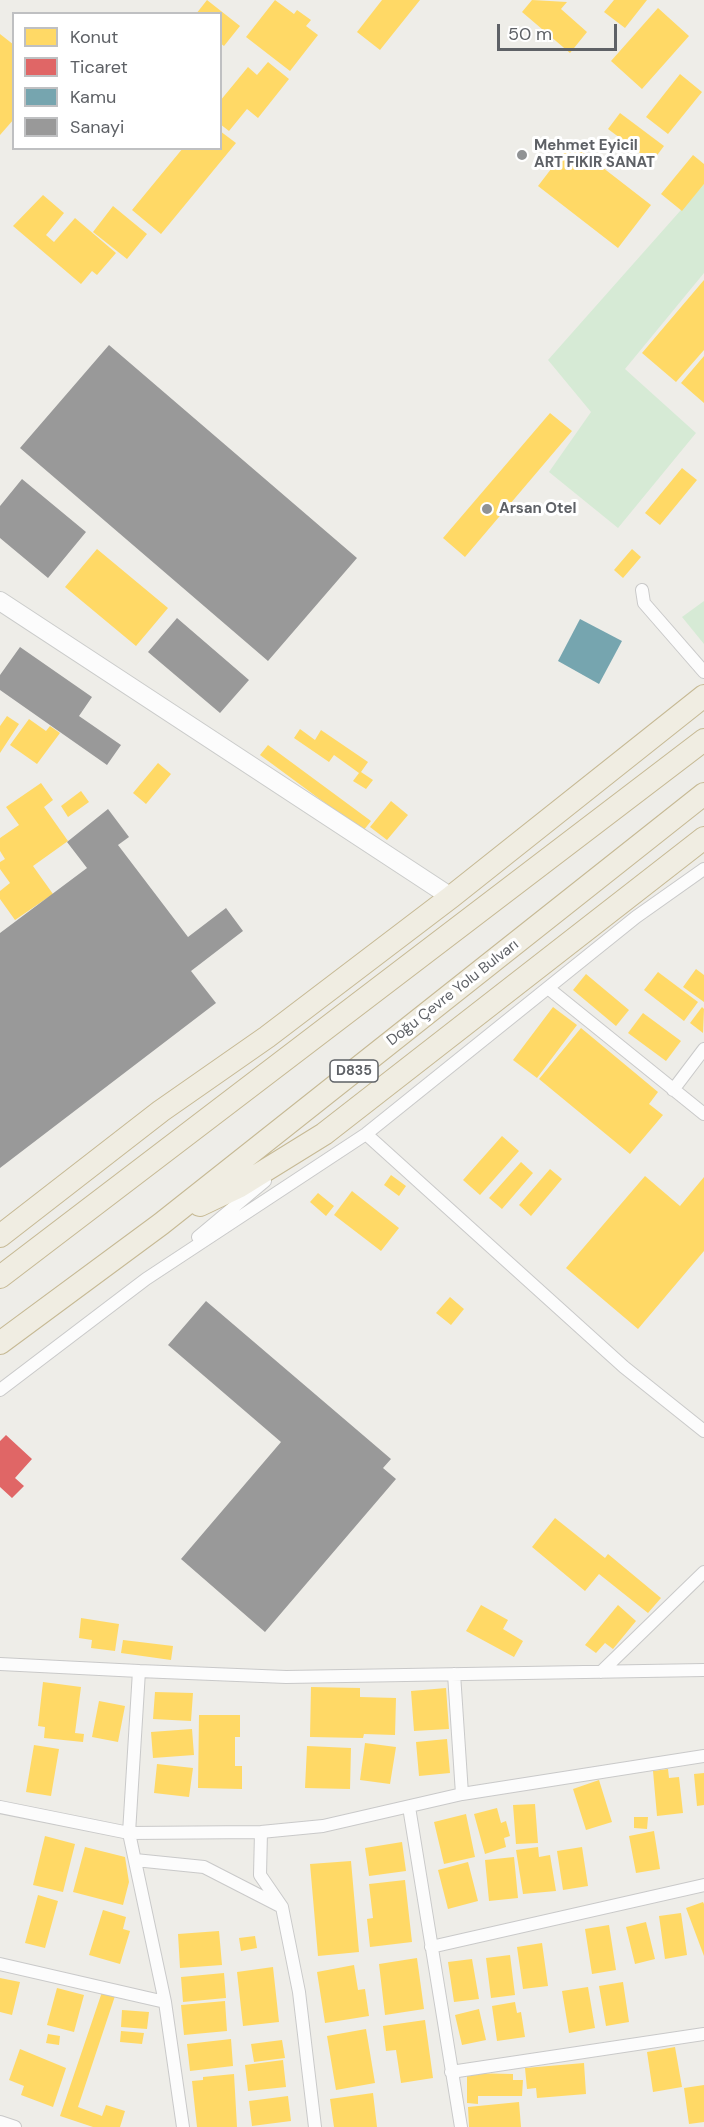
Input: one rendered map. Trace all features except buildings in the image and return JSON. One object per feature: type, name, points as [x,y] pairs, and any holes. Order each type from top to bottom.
[{"type":"highway","points":[[0,1236],[160,1111],[267,1037],[451,897],[704,696]]},
{"type":"highway","points":[[0,1277],[704,740]]},
{"type":"highway","name":"Doğu Çevre Yolu Bulvarı","points":[[0,1343],[161,1224],[704,794]]},
{"type":"highway","points":[[161,1224],[240,1186],[324,1134],[704,838]]},
{"type":"main road","points":[[0,601],[451,897]]},
{"type":"street","points":[[642,590],[644,603],[704,672]]},
{"type":"street","points":[[146,1279],[366,1134],[636,917],[704,869]]},
{"type":"street","points":[[548,988],[704,1114]]},
{"type":"street","points":[[673,1090],[704,1049]]},
{"type":"street","points":[[0,1390],[146,1279],[324,1134]]},
{"type":"street","points":[[366,1134],[624,1367],[704,1431]]},
{"type":"street","points":[[601,1672],[704,1572]]},
{"type":"street","points":[[0,1664],[286,1677],[704,1670]]},
{"type":"street","points":[[139,1671],[129,1833],[165,2002],[183,2127]]},
{"type":"street","points":[[454,1674],[462,1794]]},
{"type":"street","points":[[0,1807],[129,1833],[261,1832],[323,1827],[462,1794],[704,1756]]},
{"type":"street","points":[[409,1807],[461,2127]]},
{"type":"street","points":[[261,1832],[260,1875],[282,1907],[299,1992],[315,2127]]},
{"type":"street","points":[[135,1860],[204,1868],[282,1907]]},
{"type":"street","points":[[431,1947],[704,1885]]},
{"type":"street","points":[[0,1964],[165,2002]]},
{"type":"street","points":[[451,2072],[704,2034]]},
{"type":"street","points":[[0,2122],[15,2127]]},
{"type":"green space","points":[[704,184],[704,273],[625,369],[696,433],[618,528],[549,472],[591,412],[548,360]]},
{"type":"green space","points":[[704,601],[704,644],[682,617]]},
{"type":"place","name":"Mehmet Eyicil ART FIKIR SANAT","points":[[522,155]]},
{"type":"place","name":"Arsan Otel","points":[[487,509]]}]
